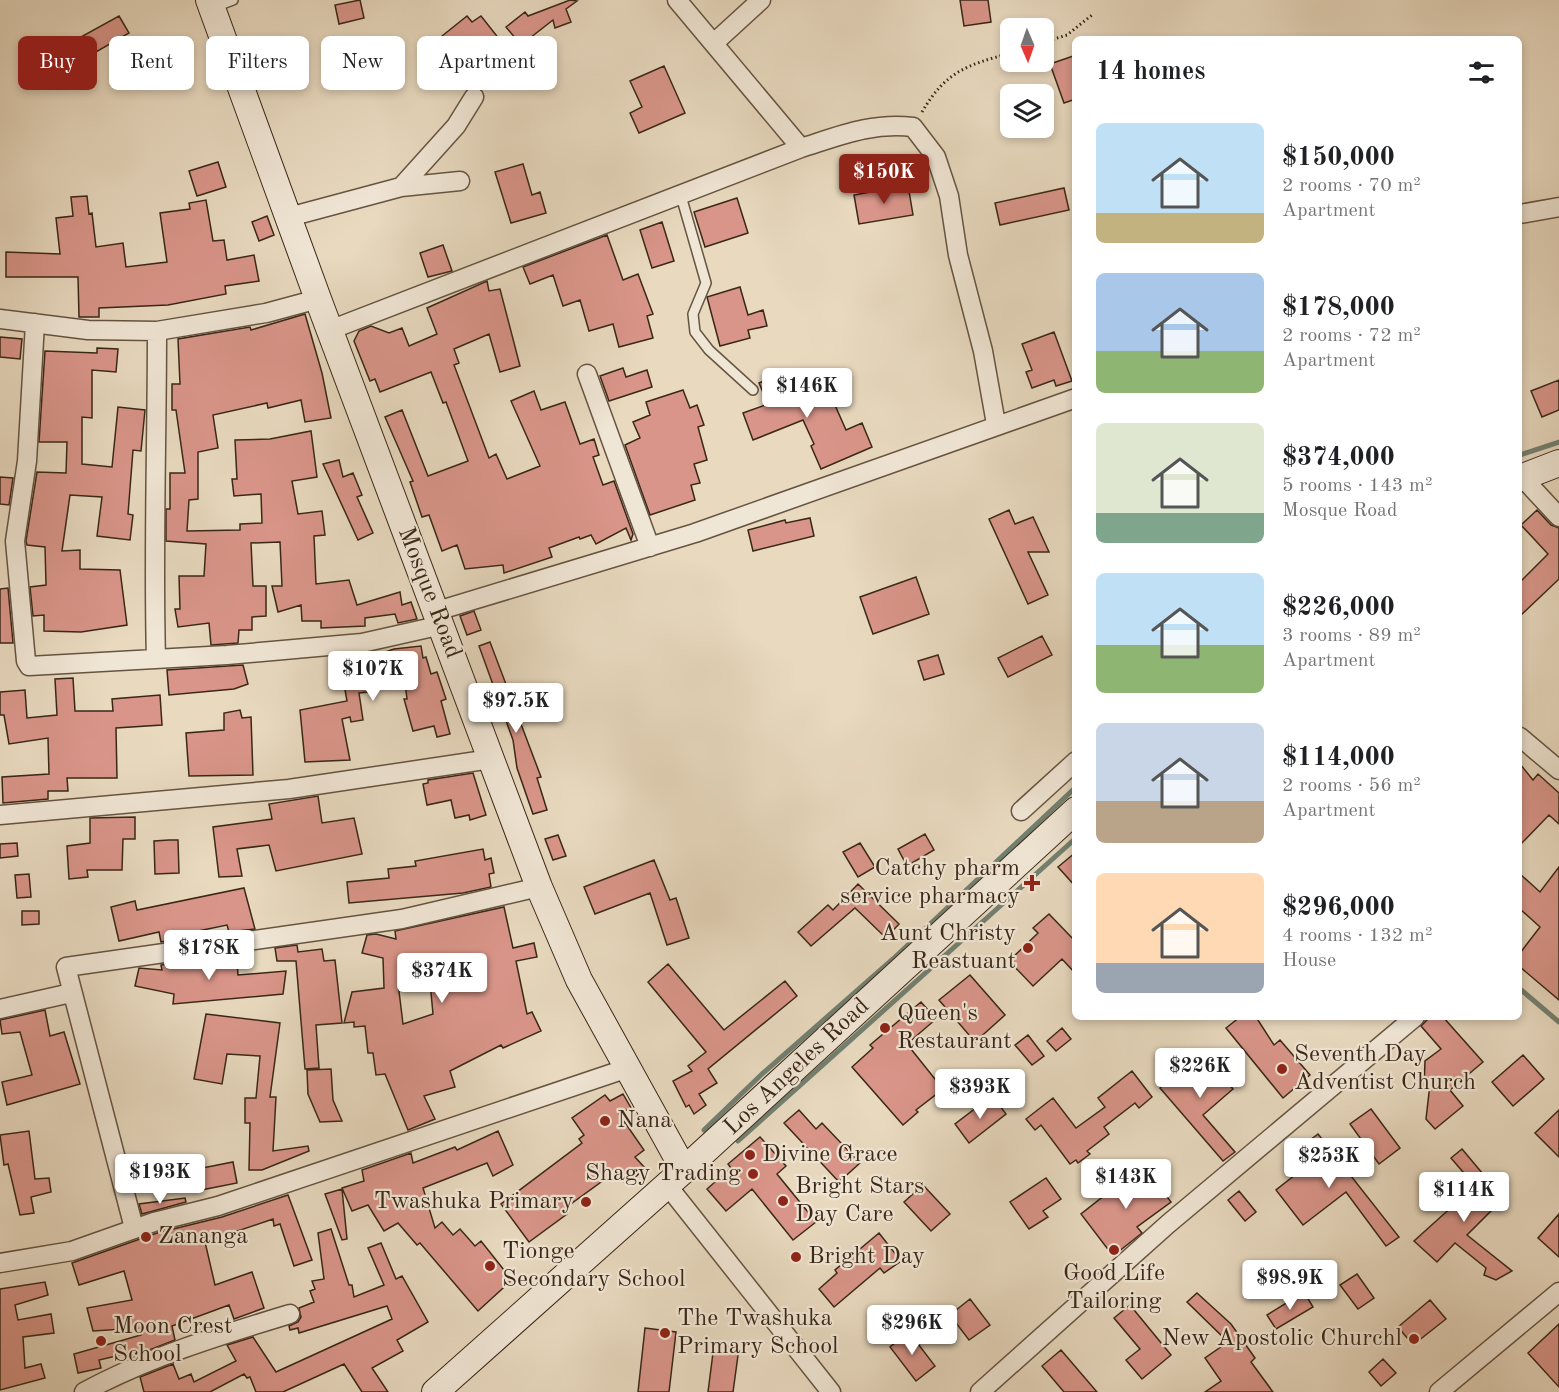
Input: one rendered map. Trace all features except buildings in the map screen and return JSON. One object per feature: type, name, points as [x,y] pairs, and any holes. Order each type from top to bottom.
[{"type":"street","points":[[677,0],[801,148]]},
{"type":"street","points":[[714,43],[761,0]]},
{"type":"street","name":"Mosque Road","points":[[218,3],[318,299],[539,887],[579,980],[627,1068],[675,1178]]},
{"type":"street","points":[[401,187],[456,126],[474,97]]},
{"type":"street","points":[[330,330],[801,148],[859,129],[897,125],[913,127],[936,157],[948,196],[958,255],[983,351],[996,424]]},
{"type":"street","points":[[289,217],[401,187],[460,181]]},
{"type":"street","points":[[1522,214],[1559,207]]},
{"type":"street","points":[[0,319],[87,330],[157,331],[266,313],[318,299]]},
{"type":"street","points":[[35,323],[27,461],[15,541],[26,662],[34,667],[362,643],[650,547],[1072,399]]},
{"type":"street","points":[[156,659],[153,568],[157,512],[157,331]]},
{"type":"street","points":[[587,374],[650,547]]},
{"type":"street","points":[[1522,477],[1559,463]]},
{"type":"street","points":[[1522,478],[1559,517]]},
{"type":"street","points":[[1522,739],[1559,770]]},
{"type":"street","points":[[0,815],[278,791],[491,759]]},
{"type":"street","points":[[1021,811],[1072,765]]},
{"type":"street","name":"Los Angeles Road","points":[[435,1392],[675,1178],[1072,814]]},
{"type":"street","points":[[134,1228],[66,967],[402,920],[539,887]]},
{"type":"street","points":[[0,1009],[71,993]]},
{"type":"street","points":[[980,1392],[1168,1224],[1411,1020]]},
{"type":"street","points":[[0,1263],[72,1251],[134,1228],[218,1206],[627,1068]]},
{"type":"street","points":[[675,1178],[831,1392]]},
{"type":"street","points":[[1439,1392],[1559,1292]]},
{"type":"street","points":[[84,1392],[108,1379],[211,1339],[290,1314]]},
{"type":"lane","points":[[681,196],[706,283],[693,314],[695,332],[709,350],[753,390]]},
{"type":"path","points":[[1054,39],[1066,35],[1092,15]]},
{"type":"path","points":[[913,127],[935,89],[967,65],[1000,56]]},
{"type":"waterway","points":[[1522,454],[1559,442]]},
{"type":"waterway","points":[[704,1130],[762,1074],[893,959],[1072,791]]},
{"type":"waterway","points":[[738,1141],[1072,842]]},
{"type":"waterway","points":[[1522,991],[1559,1022]]},
{"type":"place","name":"Catchy pharm service pharmacy","points":[[1032,883]]},
{"type":"place","name":"Aunt Christy Reastuant","points":[[1028,948]]},
{"type":"place","name":"Queen's Restaurant","points":[[885,1028]]},
{"type":"place","name":"Seventh Day Adventist Church","points":[[1282,1069]]},
{"type":"place","name":"Nana","points":[[605,1121]]},
{"type":"place","name":"Divine Grace","points":[[750,1155]]},
{"type":"place","name":"Shagy Trading","points":[[753,1174]]},
{"type":"place","name":"Bright Stars Day Care","points":[[783,1201]]},
{"type":"place","name":"Twashuka Primary","points":[[586,1202]]},
{"type":"place","name":"Zananga","points":[[146,1237]]},
{"type":"place","name":"Good Life Tailoring","points":[[1114,1250]]},
{"type":"place","name":"Bright Day","points":[[796,1257]]},
{"type":"place","name":"Tionge Secondary School","points":[[490,1266]]},
{"type":"place","name":"The Twashuka Primary School","points":[[665,1333]]},
{"type":"place","name":"New Apostolic Churchl","points":[[1414,1339]]},
{"type":"place","name":"Moon Crest School","points":[[101,1341]]}]
